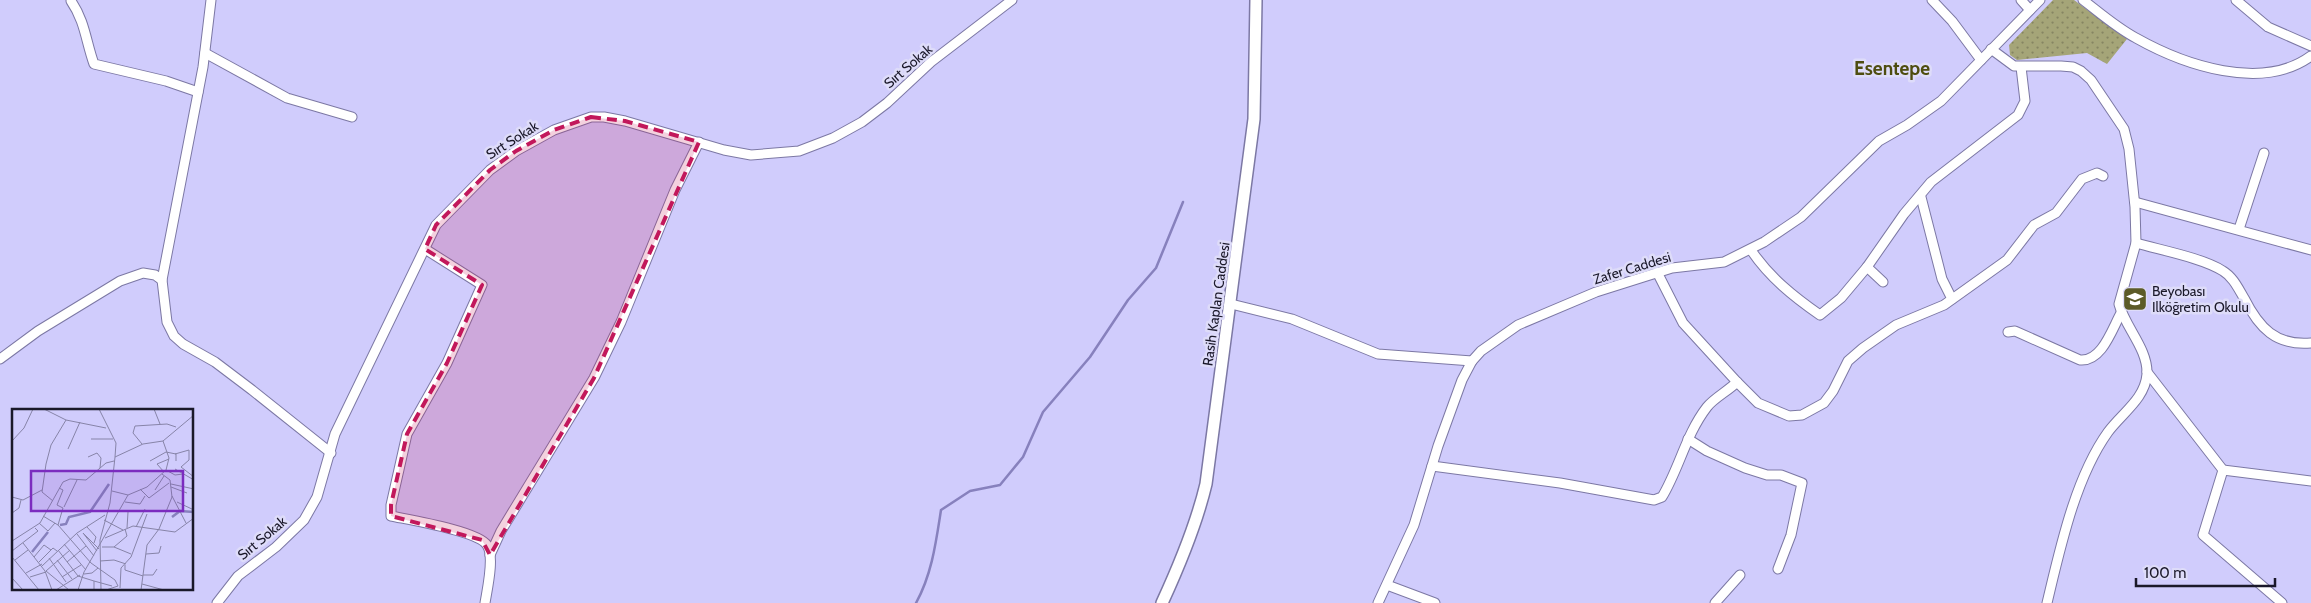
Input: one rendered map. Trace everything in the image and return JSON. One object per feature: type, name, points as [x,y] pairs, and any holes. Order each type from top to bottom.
[{"type":"street","points":[[211,0],[205,53],[162,280],[167,322],[174,336],[183,344],[215,362],[331,453]]},
{"type":"street","name":"Sırt Sokak","points":[[217,603],[238,576],[276,547],[304,520],[317,496],[335,434],[436,224],[490,170],[516,151],[554,130],[591,117],[604,117],[751,155],[770,155],[799,151],[833,138],[862,122],[887,103],[931,62],[1012,0]]},
{"type":"street","name":"Rasih Kaplan Caddesi","points":[[1162,603],[1185,553],[1198,518],[1206,484],[1254,118],[1256,0]]},
{"type":"street","points":[[1932,0],[1952,21],[1981,60]]},
{"type":"street","points":[[2021,0],[2030,10]]},
{"type":"street","name":"Zafer Caddesi","points":[[1378,603],[1388,585],[1414,525],[1462,380],[1472,361],[1497,338],[1518,325],[1596,292],[1672,268],[1724,262],[1751,250],[1801,218],[1879,141],[1907,125],[1941,101],[2040,0]]},
{"type":"street","points":[[2083,0],[2135,38],[2199,66],[2229,72],[2276,71],[2301,63],[2311,56]]},
{"type":"street","points":[[2236,0],[2268,27],[2311,46]]},
{"type":"street","points":[[71,2],[82,16],[87,44],[94,64],[166,81],[198,92]]},
{"type":"street","points":[[1991,48],[2014,66],[2073,67],[2091,80],[2124,129],[2129,149],[2135,202],[2136,243],[2120,297],[2121,313],[2142,352],[2147,372],[2144,390],[2107,433],[2079,487],[2048,603]]},
{"type":"street","points":[[205,53],[287,98],[352,117]]},
{"type":"street","points":[[1751,250],[1762,266],[1796,298],[1820,316],[1841,298],[1867,268],[1904,214],[1921,197],[1931,182],[2018,115],[2025,101],[2021,67]]},
{"type":"street","points":[[490,555],[501,531],[594,378],[621,322],[675,190],[699,142]]},
{"type":"street","points":[[2239,229],[2264,153]]},
{"type":"street","points":[[1657,272],[1683,323],[1758,403],[1789,416],[1802,415],[1824,403],[1833,391],[1848,361],[1863,348],[1896,324],[1944,305],[2007,260],[2034,225],[2056,214],[2064,206],[2082,179],[2090,174],[2097,173],[2103,176]]},
{"type":"street","points":[[1921,197],[1942,279],[1952,299]]},
{"type":"street","points":[[2135,202],[2311,250]]},
{"type":"street","points":[[2136,243],[2223,271],[2235,282],[2248,307],[2266,332],[2287,342],[2311,343]]},
{"type":"street","points":[[425,249],[482,285],[448,363],[408,434],[391,505],[391,516],[466,533],[482,540],[488,546],[490,555],[485,603]]},
{"type":"street","points":[[1867,268],[1883,282]]},
{"type":"street","points":[[0,359],[38,330],[120,281],[143,273],[155,275],[162,280]]},
{"type":"street","points":[[1231,304],[1292,320],[1378,354],[1472,361]]},
{"type":"street","points":[[2008,332],[2015,330],[2080,360],[2088,361],[2098,355],[2121,313]]},
{"type":"street","points":[[2147,372],[2223,470],[2311,481]]},
{"type":"street","points":[[1432,466],[1560,483],[1654,500],[1662,497],[1670,484],[1688,439],[1708,406],[1737,382]]},
{"type":"street","points":[[1688,439],[1707,451],[1745,468],[1767,475],[1781,475],[1802,483],[1791,534],[1778,569]]},
{"type":"street","points":[[2223,470],[2203,534],[2282,603]]},
{"type":"street","points":[[1715,603],[1740,575]]},
{"type":"street","points":[[1388,585],[1435,603]]},
{"type":"highlighted area","points":[[591,117],[625,121],[699,142],[594,378],[490,555],[482,540],[391,516],[391,505],[407,434],[447,363],[482,285],[425,249],[436,225],[490,170],[516,151],[554,130]]},
{"type":"green space","points":[[2053,0],[2074,0],[2127,39],[2107,64],[2087,53],[2017,60],[2010,55],[2009,45]]},
{"type":"waterway","points":[[916,603],[930,569],[941,510],[970,491],[1000,485],[1023,457],[1043,412],[1090,357],[1128,300],[1156,268],[1183,202]]},
{"type":"place","name":"Beyobası Ilköğretim Okulu","points":[[2135,299]]},
{"type":"district","name":"Esentepe","points":[[1892,68]]}]
